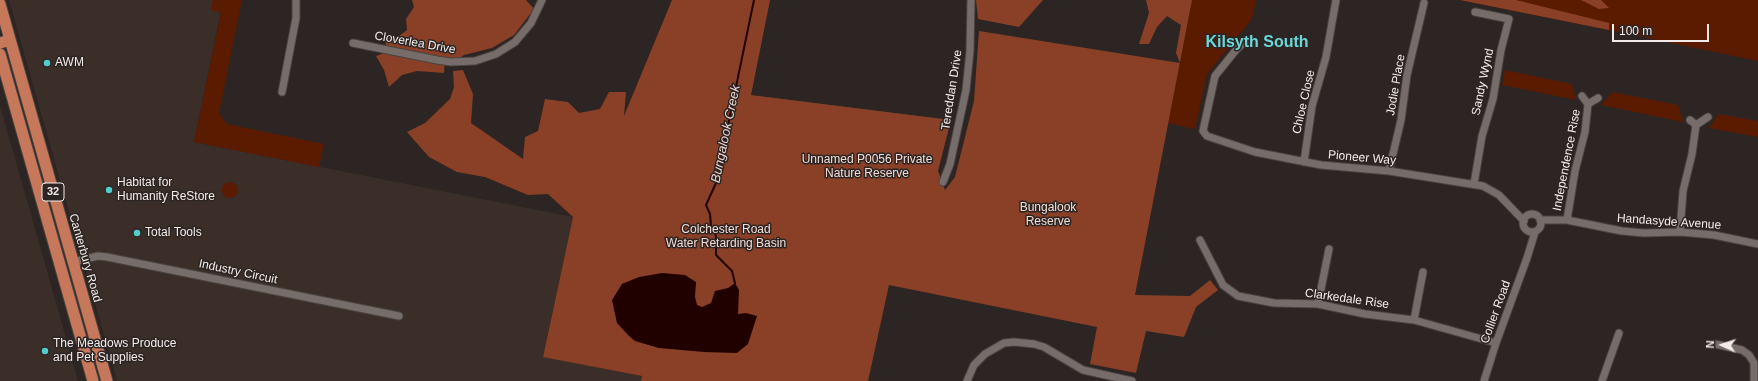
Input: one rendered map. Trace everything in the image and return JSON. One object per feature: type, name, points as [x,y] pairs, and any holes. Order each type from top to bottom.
[{"type":"main road","name":"Canterbury Road","points":[[0,4],[5,42],[73,262],[107,381]]},
{"type":"main road","name":"32","points":[[0,54],[93,381]]},
{"type":"street","points":[[282,92],[296,18],[296,0]]},
{"type":"street","name":"Cloverlea Drive","points":[[353,43],[437,60],[452,62],[475,61],[496,54],[515,42],[531,23],[542,0]]},
{"type":"street","name":"Tereddan Drive","points":[[943,182],[950,164],[966,90],[970,51],[971,0]]},
{"type":"street","name":"Chloe Close","points":[[1304,162],[1312,106],[1326,57],[1336,0]]},
{"type":"street","name":"Jodie Place","points":[[1389,171],[1401,120],[1407,75],[1424,3]]},
{"type":"street","name":"Sandy Wynd","points":[[1474,184],[1482,136],[1493,98],[1501,50],[1509,19],[1475,12]]},
{"type":"street","name":"Pioneer Way","points":[[1250,40],[1236,50],[1215,76],[1203,132],[1207,136],[1255,152],[1304,162],[1389,171],[1474,184],[1489,189],[1510,206],[1525,219],[1524,226],[1536,228]]},
{"type":"street","name":"Independence Rise","points":[[1566,220],[1575,171],[1585,132],[1588,104],[1582,96]]},
{"type":"street","name":"Independence Rise","points":[[1588,104],[1598,98]]},
{"type":"street","points":[[1680,232],[1682,200],[1692,154],[1696,125],[1708,117]]},
{"type":"street","points":[[1690,120],[1696,125]]},
{"type":"street","name":"Handasyde Avenue","points":[[1525,219],[1535,215],[1536,228],[1554,220],[1566,220],[1622,231],[1644,233],[1680,232],[1714,235],[1758,244]]},
{"type":"street","name":"Collier Road","points":[[1484,381],[1496,343],[1530,251],[1536,228]]},
{"type":"street","name":"Clarkedale Rise","points":[[1200,240],[1223,285],[1238,296],[1274,303],[1318,304],[1365,314],[1414,320],[1496,343]]},
{"type":"street","points":[[1318,304],[1329,249]]},
{"type":"street","name":"Industry Circuit","points":[[73,262],[98,256],[107,257],[399,316]]},
{"type":"street","points":[[1414,320],[1423,272]]},
{"type":"street","points":[[1602,381],[1619,333]]},
{"type":"street","points":[[967,381],[974,365],[985,354],[1004,344],[1014,342],[1034,344],[1044,347],[1083,370],[1132,381]]},
{"type":"street","points":[[1715,344],[1742,350],[1749,355],[1754,363],[1754,381]]},
{"type":"shaded area","points":[[9,0],[223,0],[194,142],[573,217],[543,356],[642,376],[641,381],[117,381]]},
{"type":"shaded area","points":[[213,0],[242,0],[219,113],[227,124],[324,144],[319,167],[194,142],[221,13],[211,10]]},
{"type":"shaded area","points":[[1192,0],[1256,0],[1252,19],[1207,74],[1195,129],[1168,123]]},
{"type":"shaded area","points":[[1460,0],[1758,0],[1758,61],[1609,30]]},
{"type":"shaded area","points":[[1505,70],[1572,84],[1576,100],[1502,85]]},
{"type":"shaded area","points":[[1613,92],[1678,105],[1683,122],[1601,105]]},
{"type":"shaded area","points":[[0,106],[38,239],[78,381],[0,381]]},
{"type":"shaded area","points":[[1719,114],[1758,121],[1758,137],[1709,128]]},
{"type":"shaded area","points":[[230,182],[237,187],[238,190],[233,197],[230,198],[223,193],[222,190],[227,183]]},
{"type":"shaded area","points":[[662,273],[685,275],[696,282],[695,297],[697,305],[702,307],[711,303],[715,291],[728,288],[735,283],[739,290],[738,314],[746,313],[757,316],[748,344],[737,353],[659,348],[635,341],[617,323],[612,300],[622,284],[639,277]]},
{"type":"green space","points":[[412,0],[526,0],[534,9],[514,35],[492,48],[464,55],[459,59],[445,59],[444,73],[417,71],[402,75],[389,87],[384,70],[376,56],[387,52],[385,39],[399,36],[407,30],[406,19],[414,7]]},
{"type":"green space","points":[[672,0],[770,0],[751,95],[951,120],[938,171],[945,190],[955,177],[974,101],[979,31],[1180,63],[1135,295],[1190,296],[1210,280],[1218,290],[1196,307],[1184,337],[1146,331],[1136,373],[1090,364],[1097,327],[889,285],[868,381],[641,381],[642,376],[543,357],[573,217],[548,194],[528,195],[485,177],[457,172],[429,157],[407,132],[425,123],[450,99],[454,87],[453,71],[463,70],[473,94],[471,123],[523,159],[525,137],[538,131],[545,99],[568,102],[579,113],[600,109],[609,92],[626,92],[624,116]]},
{"type":"green space","points":[[976,0],[1043,0],[1019,27],[978,19]]},
{"type":"green space","points":[[1146,0],[1192,0],[1180,63],[1176,53],[1181,25],[1167,16],[1157,27],[1149,44],[1139,44],[1149,13]]},
{"type":"green space","points":[[1460,0],[1516,0],[1609,23],[1609,30]]},
{"type":"green space","points":[[1581,0],[1601,0],[1609,8],[1599,9]]},
{"type":"waterway","name":"Bungalook Creek","points":[[735,283],[732,271],[716,255],[716,236],[711,226],[710,214],[706,205],[716,183],[754,0]]},
{"type":"place","name":"AWM","points":[[47,63]]},
{"type":"place","name":"Habitat for Humanity ReStore","points":[[109,190]]},
{"type":"place","name":"Total Tools","points":[[137,233]]},
{"type":"place","name":"The Meadows Produce and Pet Supplies","points":[[45,351]]},
{"type":"district","name":"Kilsyth South","points":[[1257,43]]},
{"type":"park label","name":"Unnamed P0056 Private Nature Reserve","points":[[867,167]]},
{"type":"park label","name":"Bungalook Reserve","points":[[1048,215]]},
{"type":"park label","name":"Colchester Road Water Retarding Basin","points":[[726,237]]}]
